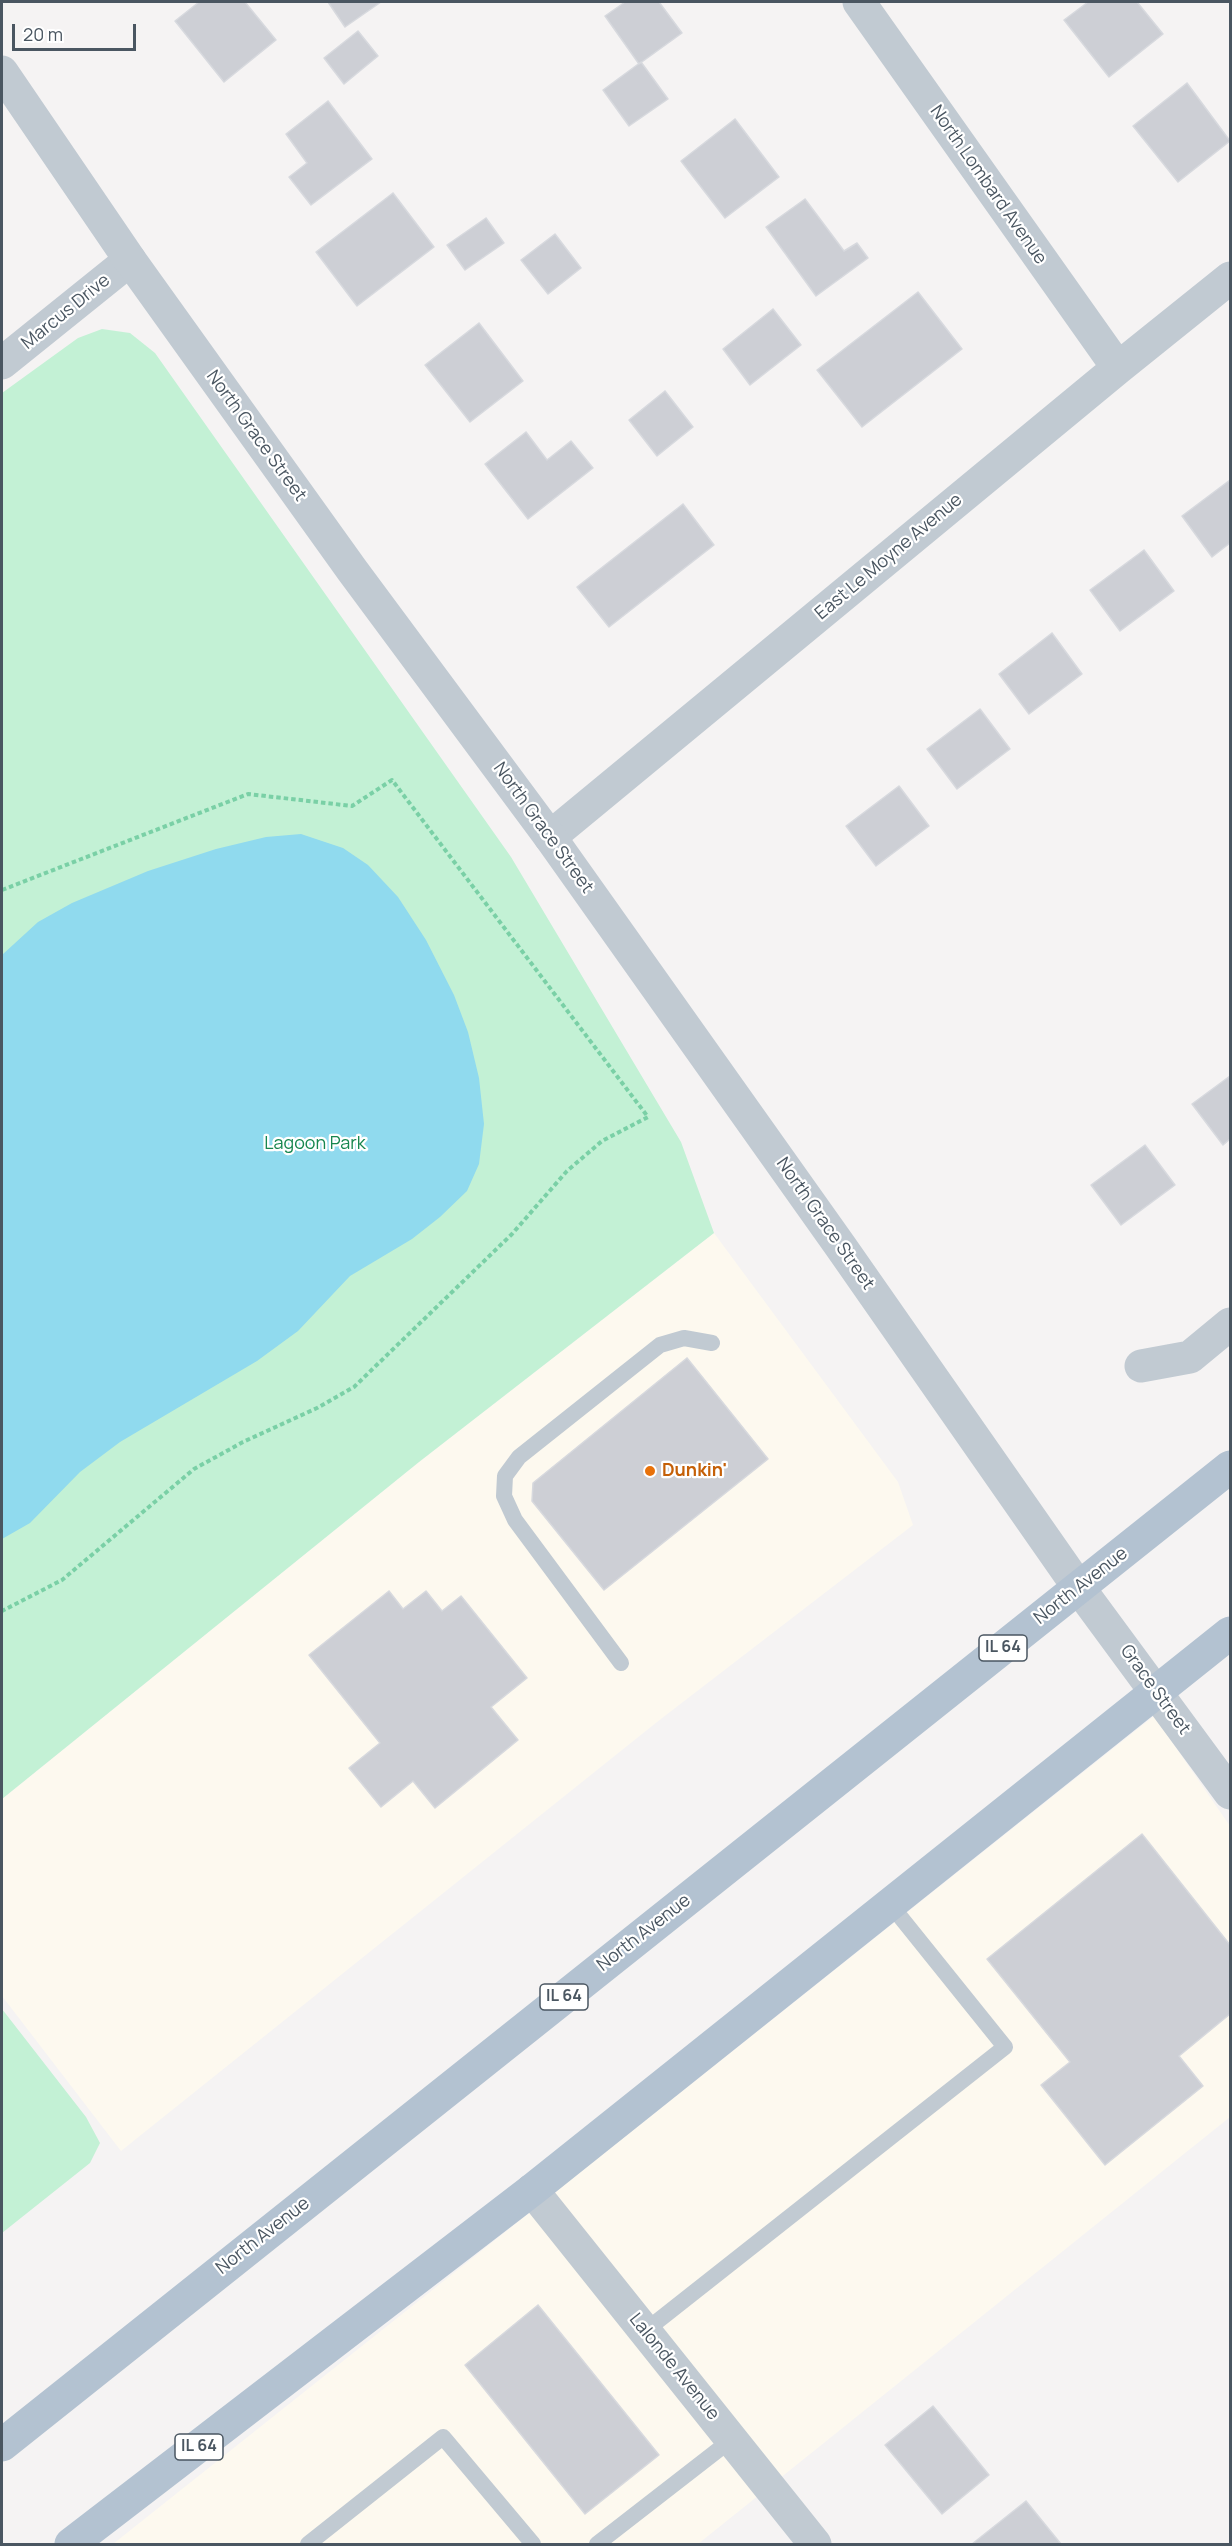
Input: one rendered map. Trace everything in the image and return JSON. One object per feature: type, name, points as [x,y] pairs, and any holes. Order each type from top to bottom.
[{"type":"main road","name":"North Avenue","points":[[2,2445],[1230,1467]]},
{"type":"main road","name":"IL 64","points":[[71,2544],[532,2190],[1230,1632]]},
{"type":"street","name":"North Lombard Avenue","points":[[859,2],[1118,368]]},
{"type":"street","name":"North Grace Street","points":[[2,72],[130,260],[352,570],[550,837],[842,1247],[1079,1588]]},
{"type":"street","name":"Marcus Drive","points":[[2,363],[130,260]]},
{"type":"street","name":"East Le Moyne Avenue","points":[[550,837],[1230,278]]},
{"type":"street","points":[[1141,1366],[1190,1357],[1230,1324]]},
{"type":"street","name":"Grace Street","points":[[1079,1588],[1230,1793]]},
{"type":"street","name":"Lalonde Avenue","points":[[532,2190],[815,2544]]},
{"type":"lane","points":[[621,1663],[515,1520],[504,1496],[505,1476],[519,1457],[660,1345],[684,1338],[712,1343]]},
{"type":"lane","points":[[645,2331],[1005,2047],[890,1904]]},
{"type":"lane","points":[[308,2544],[444,2437],[533,2544]]},
{"type":"lane","points":[[597,2544],[731,2440]]},
{"type":"path","points":[[2,890],[248,794],[352,806],[392,780],[648,1117],[602,1141],[567,1171],[512,1234],[354,1387],[317,1408],[243,1442],[194,1469],[62,1580],[2,1611]]},
{"type":"shaded area","points":[[714,1233],[898,1482],[913,1525],[657,1722],[121,2151],[2,1996],[2,1799],[419,1462]]},
{"type":"shaded area","points":[[1154,1716],[1230,1826],[1230,2117],[698,2544],[113,2544]]},
{"type":"green space","name":"Lagoon Park","points":[[102,329],[130,333],[155,353],[511,857],[681,1142],[714,1233],[419,1462],[2,1799],[2,393],[78,338]]},
{"type":"green space","points":[[2,2009],[86,2117],[100,2143],[90,2163],[2,2233]]},
{"type":"water","points":[[301,834],[343,848],[368,865],[398,897],[426,940],[454,995],[468,1032],[479,1078],[484,1124],[479,1164],[467,1191],[440,1217],[412,1239],[350,1276],[298,1331],[257,1361],[120,1442],[80,1472],[30,1523],[2,1539],[2,955],[38,922],[72,903],[148,871],[216,849],[266,837]]},
{"type":"building","points":[[199,2],[245,2],[276,40],[224,82],[175,21]]},
{"type":"building","points":[[328,2],[381,2],[345,27]]},
{"type":"building","points":[[625,2],[659,2],[682,33],[639,64],[605,16]]},
{"type":"building","points":[[1088,2],[1137,2],[1163,34],[1109,77],[1064,20]]},
{"type":"building","points":[[358,31],[378,56],[344,84],[324,58]]},
{"type":"building","points":[[641,62],[668,99],[629,126],[603,90]]},
{"type":"building","points":[[1187,83],[1230,141],[1178,182],[1133,126]]},
{"type":"building","points":[[328,101],[372,159],[311,205],[289,177],[307,163],[286,134]]},
{"type":"building","points":[[735,119],[779,177],[725,218],[681,161]]},
{"type":"building","points":[[393,193],[434,247],[357,306],[316,252]]},
{"type":"building","points":[[805,199],[844,251],[857,243],[868,258],[816,296],[766,227]]},
{"type":"building","points":[[486,218],[504,243],[465,270],[447,245]]},
{"type":"building","points":[[555,234],[581,268],[548,294],[521,260]]},
{"type":"building","points":[[918,292],[962,349],[862,427],[817,370]]},
{"type":"building","points":[[773,309],[801,345],[750,385],[723,349]]},
{"type":"building","points":[[479,323],[523,381],[470,422],[425,365]]},
{"type":"building","points":[[665,391],[693,427],[657,456],[629,420]]},
{"type":"building","points":[[526,432],[547,460],[571,441],[593,468],[528,519],[485,464]]},
{"type":"building","points":[[1230,480],[1230,543],[1212,557],[1182,516]]},
{"type":"building","points":[[683,504],[714,545],[609,627],[577,587]]},
{"type":"building","points":[[1144,550],[1174,591],[1120,631],[1090,590]]},
{"type":"building","points":[[1052,633],[1082,674],[1029,714],[999,674]]},
{"type":"building","points":[[980,709],[1010,749],[957,789],[927,749]]},
{"type":"building","points":[[899,786],[929,826],[876,866],[846,826]]},
{"type":"building","points":[[1230,1076],[1230,1139],[1223,1145],[1192,1104]]},
{"type":"building","points":[[1145,1145],[1175,1185],[1121,1225],[1091,1185]]},
{"type":"building","name":"Dunkin'","points":[[687,1358],[768,1459],[604,1590],[532,1501],[533,1483]]},
{"type":"building","points":[[389,1591],[403,1609],[426,1591],[442,1611],[461,1596],[527,1678],[491,1707],[518,1740],[435,1808],[413,1781],[381,1807],[349,1768],[380,1743],[309,1655]]},
{"type":"building","points":[[1142,1834],[1230,1945],[1230,2014],[1179,2056],[1203,2086],[1105,2165],[1041,2085],[1070,2062],[987,1959]]},
{"type":"building","points":[[538,2305],[659,2455],[585,2514],[465,2365]]},
{"type":"building","points":[[933,2406],[989,2475],[942,2514],[885,2445]]},
{"type":"building","points":[[1026,2501],[1061,2544],[972,2544]]},
{"type":"place","name":"Dunkin'","points":[[650,1471]]}]
